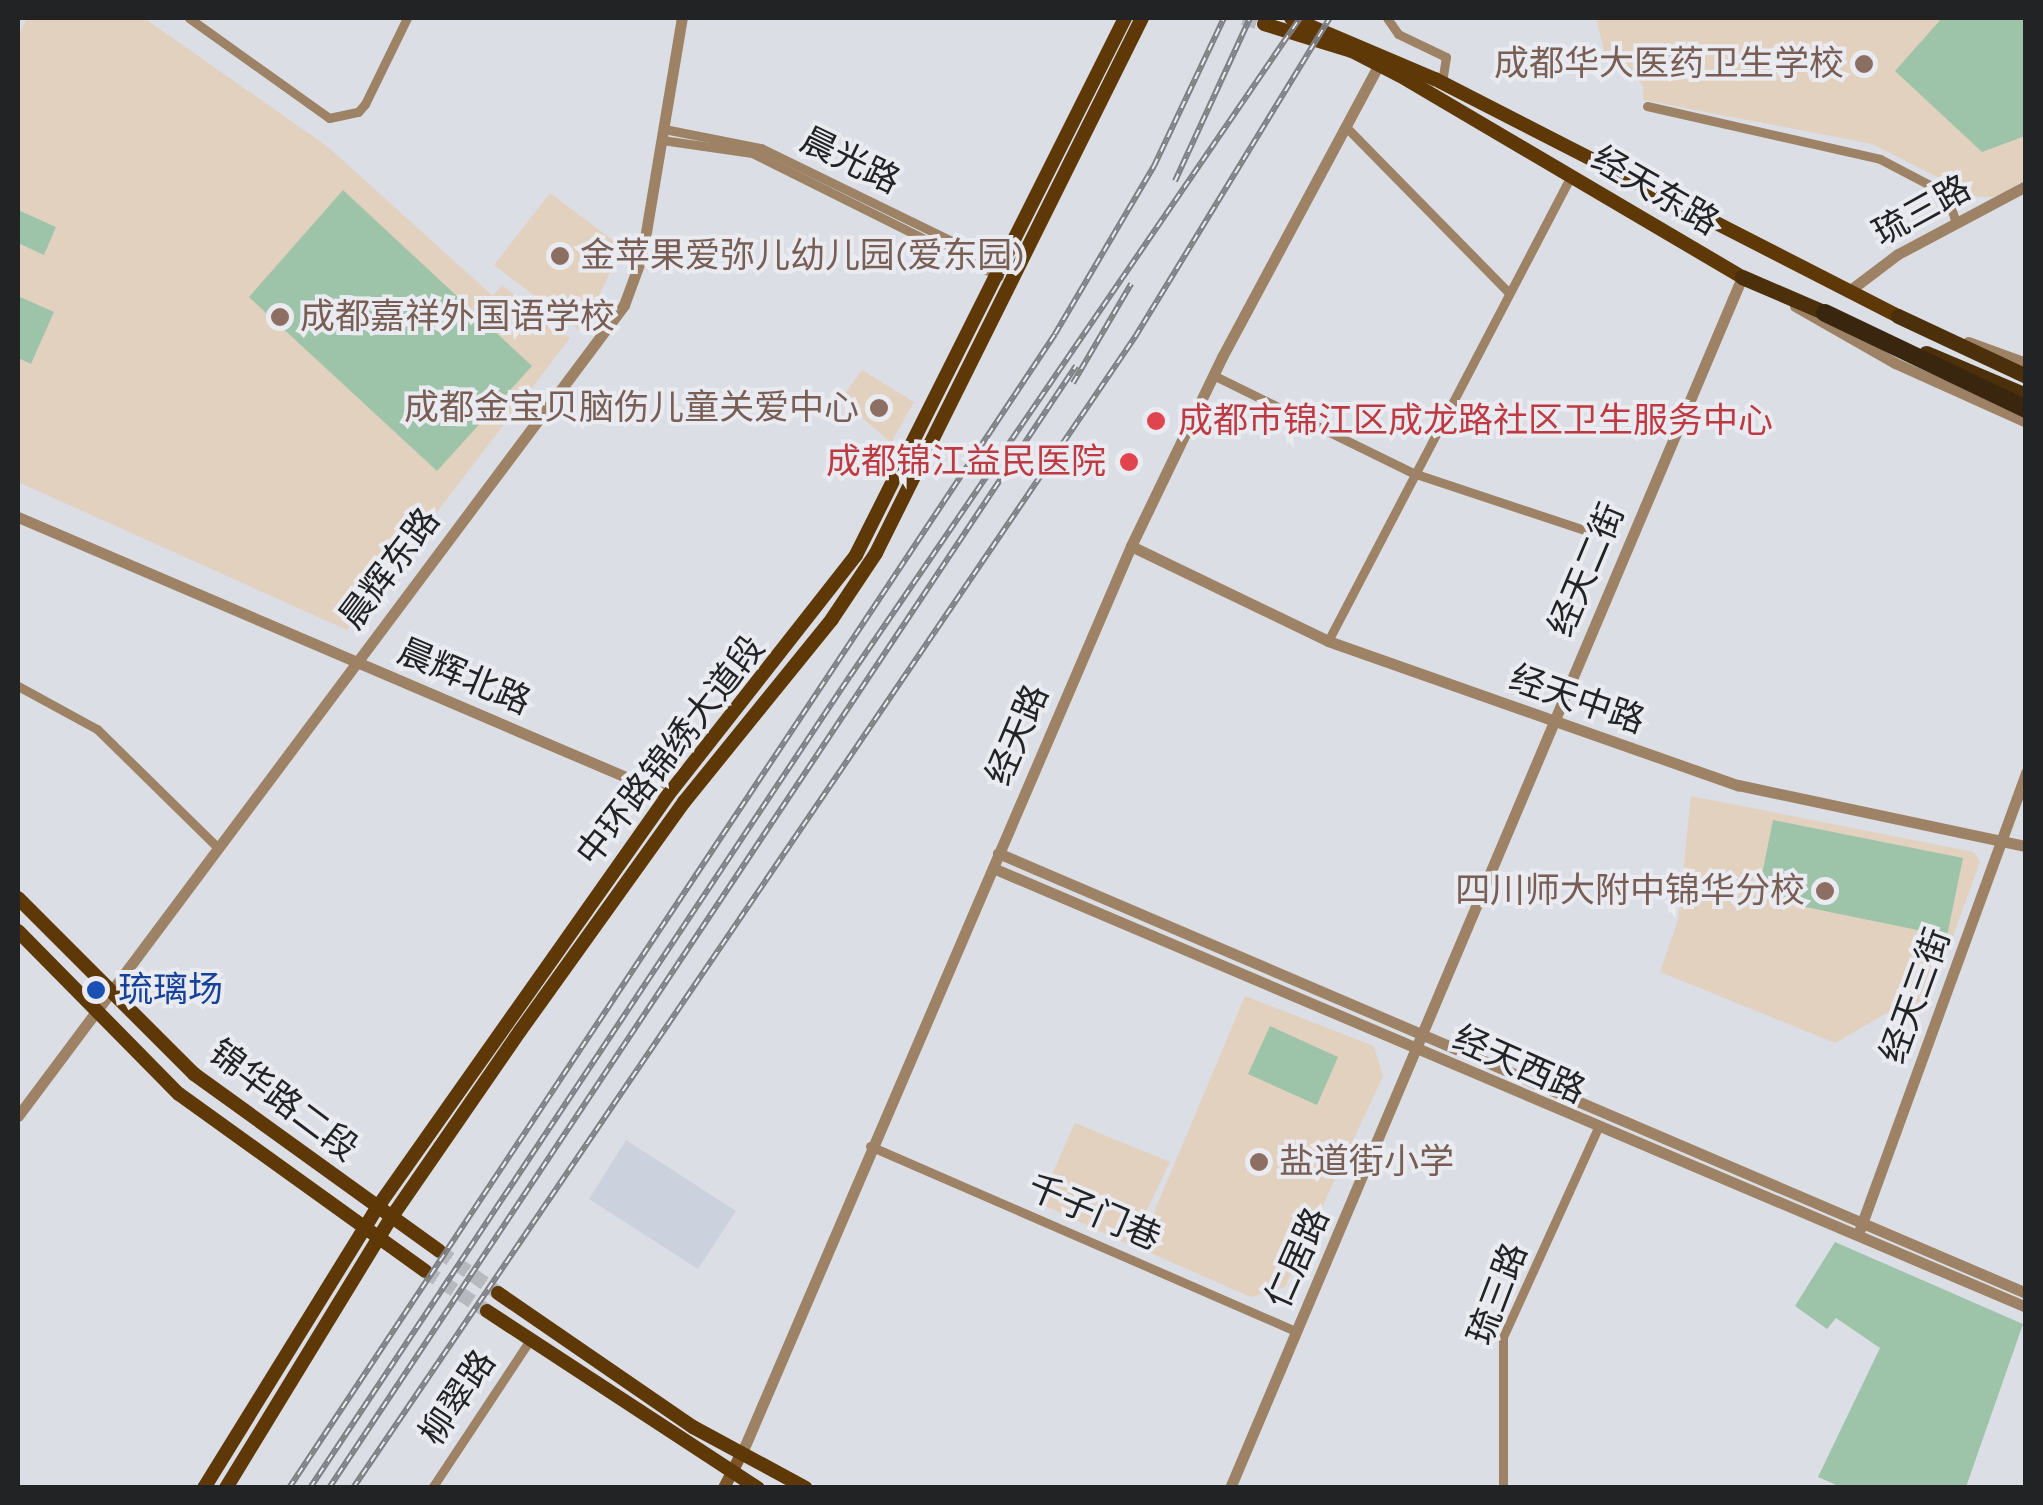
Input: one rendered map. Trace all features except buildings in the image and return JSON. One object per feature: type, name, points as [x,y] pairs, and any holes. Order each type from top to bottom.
[{"type":"highway","name":"经天东路","points":[[1742,277],[2026,395]]},
{"type":"highway","points":[[1825,313],[2026,409]]},
{"type":"highway","name":"经天东路","points":[[1898,316],[2026,376]]},
{"type":"main road","name":"中环路锦绣大道段","points":[[226,1488],[370,1236],[377,1208],[668,795],[856,555],[1124,18]]},
{"type":"main road","name":"中环路锦绣大道段","points":[[204,1488],[370,1236],[391,1218],[684,802],[832,619],[876,554],[1142,18]]},
{"type":"main road","name":"经天东路","points":[[1290,18],[1442,83],[1898,316]]},
{"type":"main road","name":"经天东路","points":[[1264,24],[1381,59],[1742,277]]},
{"type":"main road","name":"锦华路二段","points":[[18,898],[194,1074],[439,1251]]},
{"type":"main road","name":"锦华路二段","points":[[18,930],[96,1014],[179,1094],[370,1236],[425,1272]]},
{"type":"main road","points":[[498,1293],[740,1455],[806,1488]]},
{"type":"main road","points":[[487,1312],[728,1481],[758,1488]]},
{"type":"main road","points":[[728,1481],[740,1455]]},
{"type":"street","points":[[190,18],[318,117],[329,118],[358,112],[365,104],[406,18]]},
{"type":"street","name":"晨辉东路","points":[[18,1116],[96,1014],[109,988],[624,304],[642,256],[682,18]]},
{"type":"street","points":[[1387,18],[1398,34],[1446,58],[1442,83]]},
{"type":"street","name":"经天路","points":[[740,1455],[1131,546],[1213,375],[1381,59]]},
{"type":"street","points":[[1647,106],[1880,159],[1947,194],[1956,224]]},
{"type":"street","points":[[1345,126],[1509,293]]},
{"type":"street","name":"晨光路","points":[[663,134],[761,148],[1001,271]]},
{"type":"street","points":[[1328,641],[1570,176]]},
{"type":"street","name":"琉三路","points":[[1849,291],[1898,254],[2026,186]]},
{"type":"street","points":[[1742,277],[1896,363],[2026,422]]},
{"type":"street","name":"经天二街","points":[[1420,1052],[1554,718],[1742,277]]},
{"type":"street","points":[[1898,316],[2026,362]]},
{"type":"street","points":[[1213,375],[1413,473],[1590,532]]},
{"type":"street","name":"晨辉北路","points":[[18,518],[668,795]]},
{"type":"street","name":"经天中路","points":[[1131,546],[1328,641],[1738,786],[2003,836],[2026,846]]},
{"type":"street","points":[[18,686],[97,730],[216,846]]},
{"type":"street","name":"经天三街","points":[[1859,1232],[2026,772]]},
{"type":"street","name":"经天西路","points":[[998,853],[1426,1036],[2026,1307]]},
{"type":"street","name":"经天西路","points":[[992,868],[1597,1130],[2026,1292]]},
{"type":"street","name":"仁居路","points":[[1230,1488],[1420,1052]]},
{"type":"street","name":"琉三路","points":[[1503,1488],[1503,1337],[1597,1130]]},
{"type":"street","name":"千子门巷","points":[[870,1146],[1296,1331]]},
{"type":"street","name":"柳翠路","points":[[432,1488],[530,1340]]},
{"type":"shaded area","name":"成都嘉祥外国语学校","points":[[27,18],[144,18],[328,147],[493,296],[502,285],[570,338],[347,630],[18,482],[18,36]]},
{"type":"shaded area","name":"成都华大医药卫生学校","points":[[1596,18],[2025,18],[2025,180],[1997,197],[1977,197],[1872,144],[1644,100],[1643,86],[1617,51],[1604,51]]},
{"type":"shaded area","name":"金苹果爱弥儿幼儿园(爱东园)","points":[[550,193],[622,247],[582,332],[494,265]]},
{"type":"shaded area","name":"成都金宝贝脑伤儿童关爱中心","points":[[862,370],[914,402],[891,443],[841,399]]},
{"type":"shaded area","name":"四川师大附中锦华分校","points":[[1691,796],[1974,852],[1980,862],[1929,1002],[1885,1014],[1835,1043],[1660,972],[1678,920]]},
{"type":"shaded area","name":"盐道街小学","points":[[1245,996],[1374,1046],[1383,1076],[1285,1287],[1251,1297],[1139,1248]]},
{"type":"shaded area","points":[[1075,1123],[1170,1162],[1130,1245],[1039,1203]]},
{"type":"shaded area","points":[[626,1140],[736,1211],[698,1269],[589,1199]]},
{"type":"green space","points":[[1942,18],[2025,18],[2025,136],[1982,152],[1895,71]]},
{"type":"green space","points":[[343,190],[532,366],[437,471],[249,297]]},
{"type":"green space","points":[[18,210],[56,227],[44,255],[18,243]]},
{"type":"green space","points":[[18,296],[54,312],[31,364],[18,358]]},
{"type":"green space","points":[[1773,820],[1963,858],[1947,936],[1775,901],[1760,884]]},
{"type":"green space","points":[[1270,1026],[1338,1057],[1317,1105],[1248,1074]]},
{"type":"green space","points":[[1835,1242],[2023,1324],[1966,1487],[1841,1487],[1818,1477],[1880,1348],[1836,1318],[1827,1329],[1795,1306]]},
{"type":"tunnel","points":[[1243,18],[1264,24]]},
{"type":"tunnel","points":[[439,1251],[498,1293]]},
{"type":"tunnel","points":[[425,1271],[487,1311]]},
{"type":"railway","points":[[289,1488],[1055,334],[1154,166],[1224,18]]},
{"type":"railway","points":[[1175,181],[1250,18]]},
{"type":"railway","points":[[310,1488],[850,676],[1300,18]]},
{"type":"railway","points":[[353,1488],[1135,337],[1330,18]]},
{"type":"railway","points":[[1073,383],[1131,284]]},
{"type":"railway","points":[[329,1488],[1076,366]]},
{"type":"place","name":"成都华大医药卫生学校","points":[[1864,64]]},
{"type":"place","name":"金苹果爱弥儿幼儿园(爱东园)","points":[[560,256]]},
{"type":"place","name":"成都嘉祥外国语学校","points":[[280,317]]},
{"type":"place","name":"成都金宝贝脑伤儿童关爱中心","points":[[879,408]]},
{"type":"place","name":"成都市锦江区成龙路社区卫生服务中心","points":[[1156,421]]},
{"type":"place","name":"成都锦江益民医院","points":[[1129,462]]},
{"type":"place","name":"四川师大附中锦华分校","points":[[1825,891]]},
{"type":"place","name":"琉璃场","points":[[96,990]]},
{"type":"place","name":"盐道街小学","points":[[1259,1162]]}]
